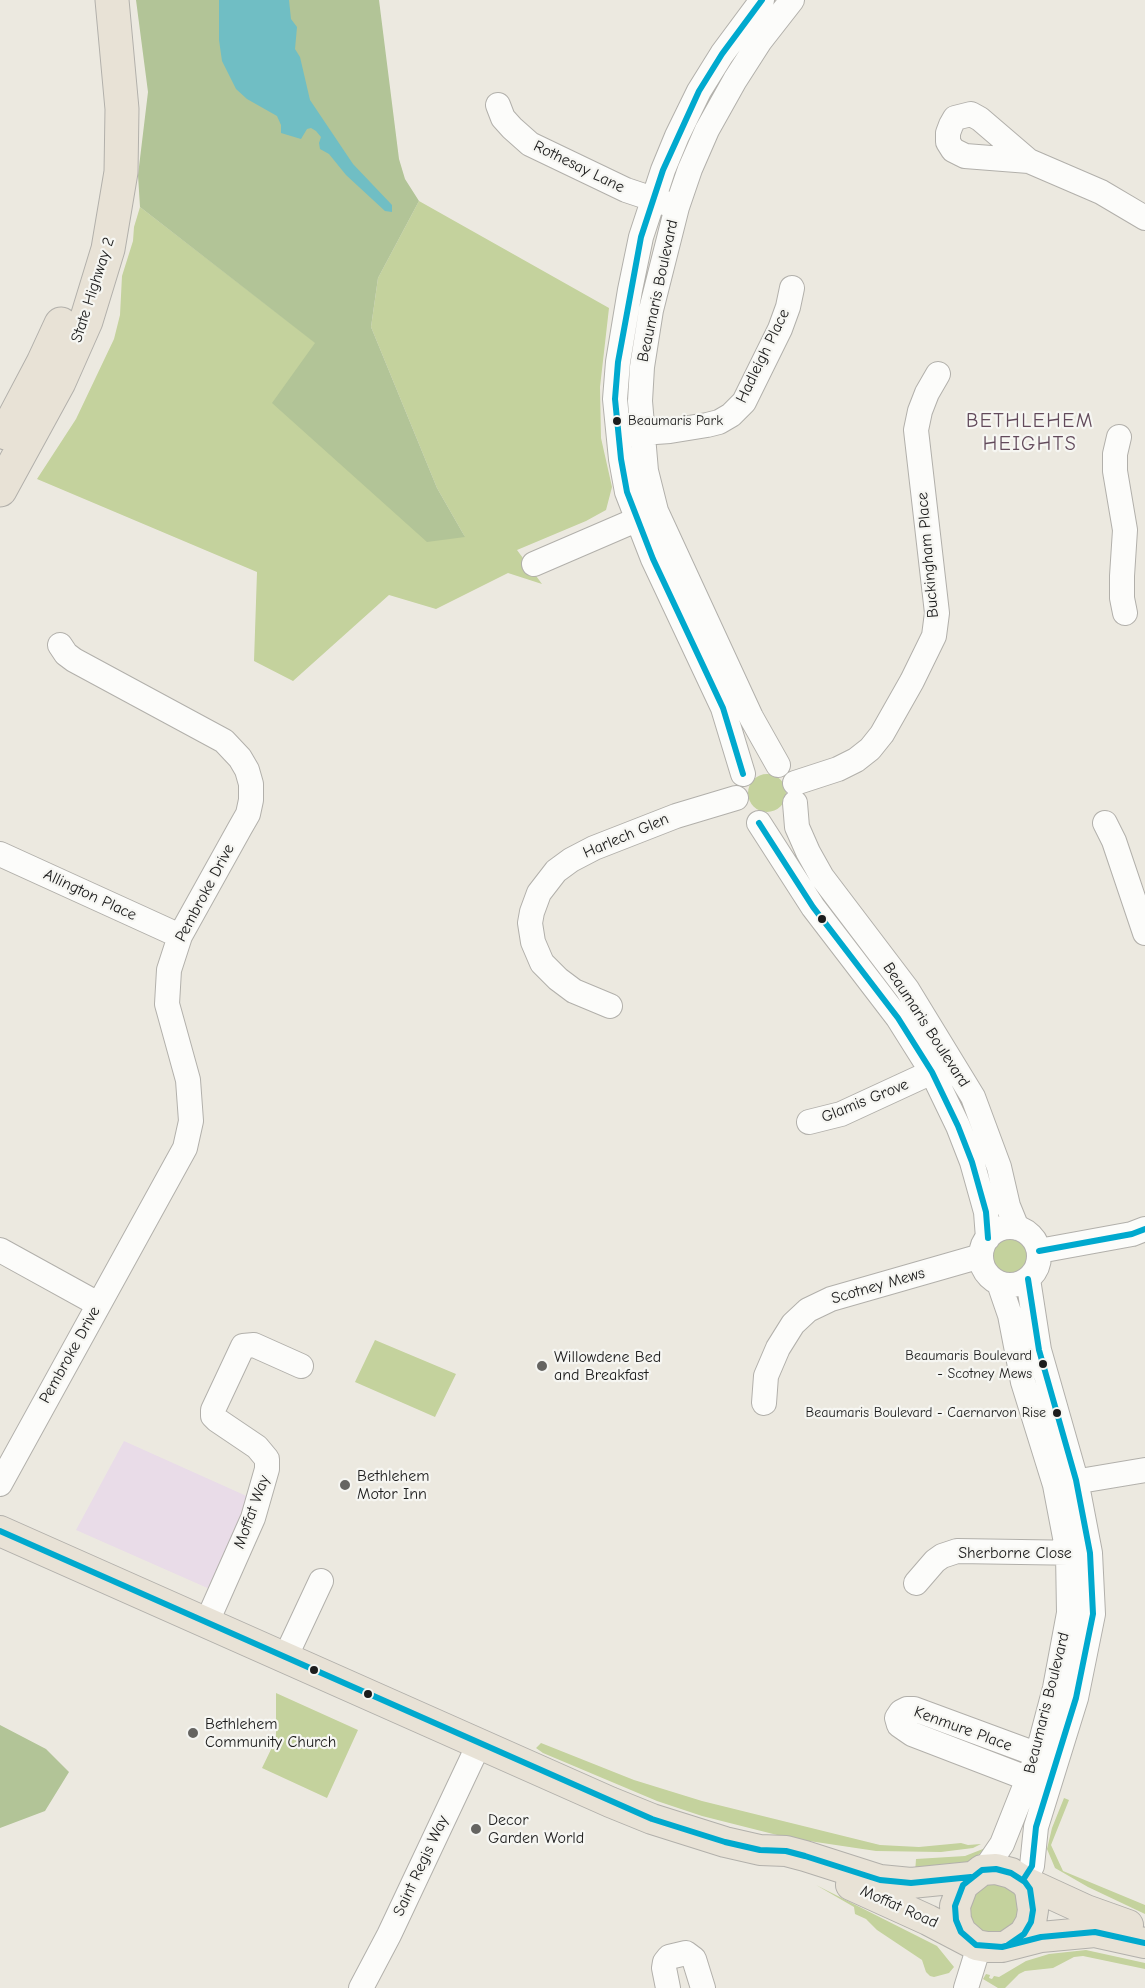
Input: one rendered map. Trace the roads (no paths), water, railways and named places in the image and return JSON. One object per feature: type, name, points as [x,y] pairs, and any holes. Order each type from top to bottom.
[{"type":"highway","name":"State Highway 2","points":[[0,446],[43,363],[66,311],[81,269],[93,212],[103,161],[103,118],[91,0]]},
{"type":"highway","name":"State Highway 2","points":[[0,490],[60,382],[86,321],[108,249],[121,172],[122,109],[112,0]]},
{"type":"main road","name":"Moffat Road","points":[[0,1531],[644,1816],[725,1842],[760,1850],[786,1851],[866,1877],[892,1882],[911,1883],[1001,1870],[1086,1910],[1145,1931]]},
{"type":"main road","name":"Moffat Road","points":[[760,1850],[784,1862],[849,1884],[974,1944],[994,1948],[1041,1937],[1089,1932],[1117,1935],[1145,1943]]},
{"type":"main road","name":"Moffat Road","points":[[974,1944],[957,1926],[955,1906],[963,1885],[978,1873]]},
{"type":"main road","points":[[1008,1945],[1024,1934],[1032,1916],[1033,1898],[1024,1881]]},
{"type":"street","name":"Beaumaris Boulevard","points":[[762,0],[722,54],[699,91],[677,136],[653,200],[641,237],[632,279],[618,362],[615,399],[627,492],[646,516],[778,765]]},
{"type":"street","name":"Beaumaris Boulevard","points":[[743,774],[723,708],[653,559],[646,516],[646,471],[640,401],[642,367],[651,310],[677,207],[707,130],[760,41],[792,0]]},
{"type":"street","name":"Rothesay Lane","points":[[498,105],[503,118],[530,144],[626,190],[677,207]]},
{"type":"street","points":[[1029,160],[1101,192],[1145,218]]},
{"type":"street","name":"Hadleigh Place","points":[[618,435],[707,425],[719,422],[731,415],[744,402],[780,329],[792,288]]},
{"type":"street","name":"Buckingham Place","points":[[795,793],[856,760],[870,748],[882,734],[897,708],[934,636],[937,613],[916,430],[927,393],[938,374]]},
{"type":"street","points":[[1119,436],[1115,454],[1115,471],[1135,531],[1122,576],[1125,613]]},
{"type":"street","points":[[534,564],[646,516]]},
{"type":"street","name":"Pembroke Drive","points":[[0,1484],[185,1148],[191,1122],[188,1080],[167,1004],[169,970],[180,936],[248,814],[251,800],[247,770],[240,758],[224,741],[74,660],[60,645]]},
{"type":"street","points":[[760,763],[778,765],[790,775],[795,793],[790,812],[782,819],[759,823],[747,816],[741,809],[736,798],[737,785],[747,769],[760,763]]},
{"type":"street","name":"Beaumaris Boulevard","points":[[795,793],[797,827],[808,852],[822,877],[907,989],[942,1067],[986,1212],[985,1247]]},
{"type":"street","name":"Harlech Glen","points":[[610,1006],[574,991],[542,963],[533,942],[530,923],[531,912],[539,893],[556,871],[594,848],[676,816],[736,798]]},
{"type":"street","name":"Beaumaris Boulevard","points":[[759,823],[813,907],[898,1017],[942,1067],[973,1097],[999,1167],[1008,1206],[1017,1228]]},
{"type":"street","points":[[1105,823],[1114,841],[1145,933]]},
{"type":"street","name":"Allington Place","points":[[0,854],[180,936]]},
{"type":"street","name":"Glamis Grove","points":[[809,1122],[841,1114],[942,1067]]},
{"type":"street","points":[[1017,1228],[1031,1237],[1039,1251],[1037,1266],[1028,1279],[1020,1283],[1010,1285],[999,1283],[985,1270],[985,1247],[998,1230],[1017,1228]]},
{"type":"street","points":[[1039,1251],[1132,1234],[1145,1229]]},
{"type":"street","name":"Scotney Mews","points":[[764,1403],[766,1376],[778,1348],[793,1324],[808,1310],[831,1299],[985,1247]]},
{"type":"street","points":[[0,1250],[98,1304]]},
{"type":"street","name":"Beaumaris Boulevard","points":[[1024,1881],[1032,1866],[1040,1783],[1047,1759],[1055,1688],[1079,1553],[1039,1350],[1028,1279]]},
{"type":"street","name":"Beaumaris Boulevard","points":[[999,1283],[1010,1314],[1023,1382],[1066,1483]]},
{"type":"street","name":"Moffat Way","points":[[206,1624],[253,1518],[267,1469],[267,1459],[256,1448],[217,1420],[213,1416],[213,1410],[243,1346],[254,1345],[301,1366]]},
{"type":"street","points":[[1066,1483],[1145,1470]]},
{"type":"street","name":"Sherborne Close","points":[[916,1583],[935,1561],[957,1551],[1079,1553]]},
{"type":"street","points":[[285,1658],[321,1581]]},
{"type":"street","name":"Kenmure Place","points":[[1040,1783],[912,1734],[899,1725],[897,1718],[901,1712],[914,1709],[1047,1759]]},
{"type":"street","name":"Saint Regis Way","points":[[361,1988],[382,1932],[479,1744]]},
{"type":"street","name":"Beaumaris Boulevard","points":[[978,1873],[1002,1844],[1040,1783]]},
{"type":"street","points":[[966,1988],[974,1944]]},
{"type":"street","points":[[668,1988],[665,1962],[669,1957],[686,1953],[694,1959],[703,1988]]},
{"type":"water","points":[[219,0],[289,0],[291,19],[297,27],[295,49],[300,57],[310,100],[353,164],[392,205],[392,212],[385,211],[346,175],[329,154],[320,149],[321,137],[316,131],[311,128],[307,129],[301,139],[281,133],[281,125],[277,116],[247,99],[236,89],[222,61],[219,40]]},
{"type":"place","name":"Beaumaris Park","points":[[617,421]]},
{"type":"place","name":"Beaumaris Boulevard - Scotney Mews","points":[[1043,1364]]},
{"type":"place","name":"Willowdene Bed and Breakfast","points":[[542,1366]]},
{"type":"place","name":"Beaumaris Boulevard - Caernarvon Rise","points":[[1057,1413]]},
{"type":"place","name":"Bethlehem Motor Inn","points":[[345,1485]]},
{"type":"place","name":"Bethlehem Community Church","points":[[193,1733]]},
{"type":"place","name":"Decor Garden World","points":[[476,1829]]},
{"type":"district","name":"BETHLEHEM HEIGHTS","points":[[1030,432]]}]
